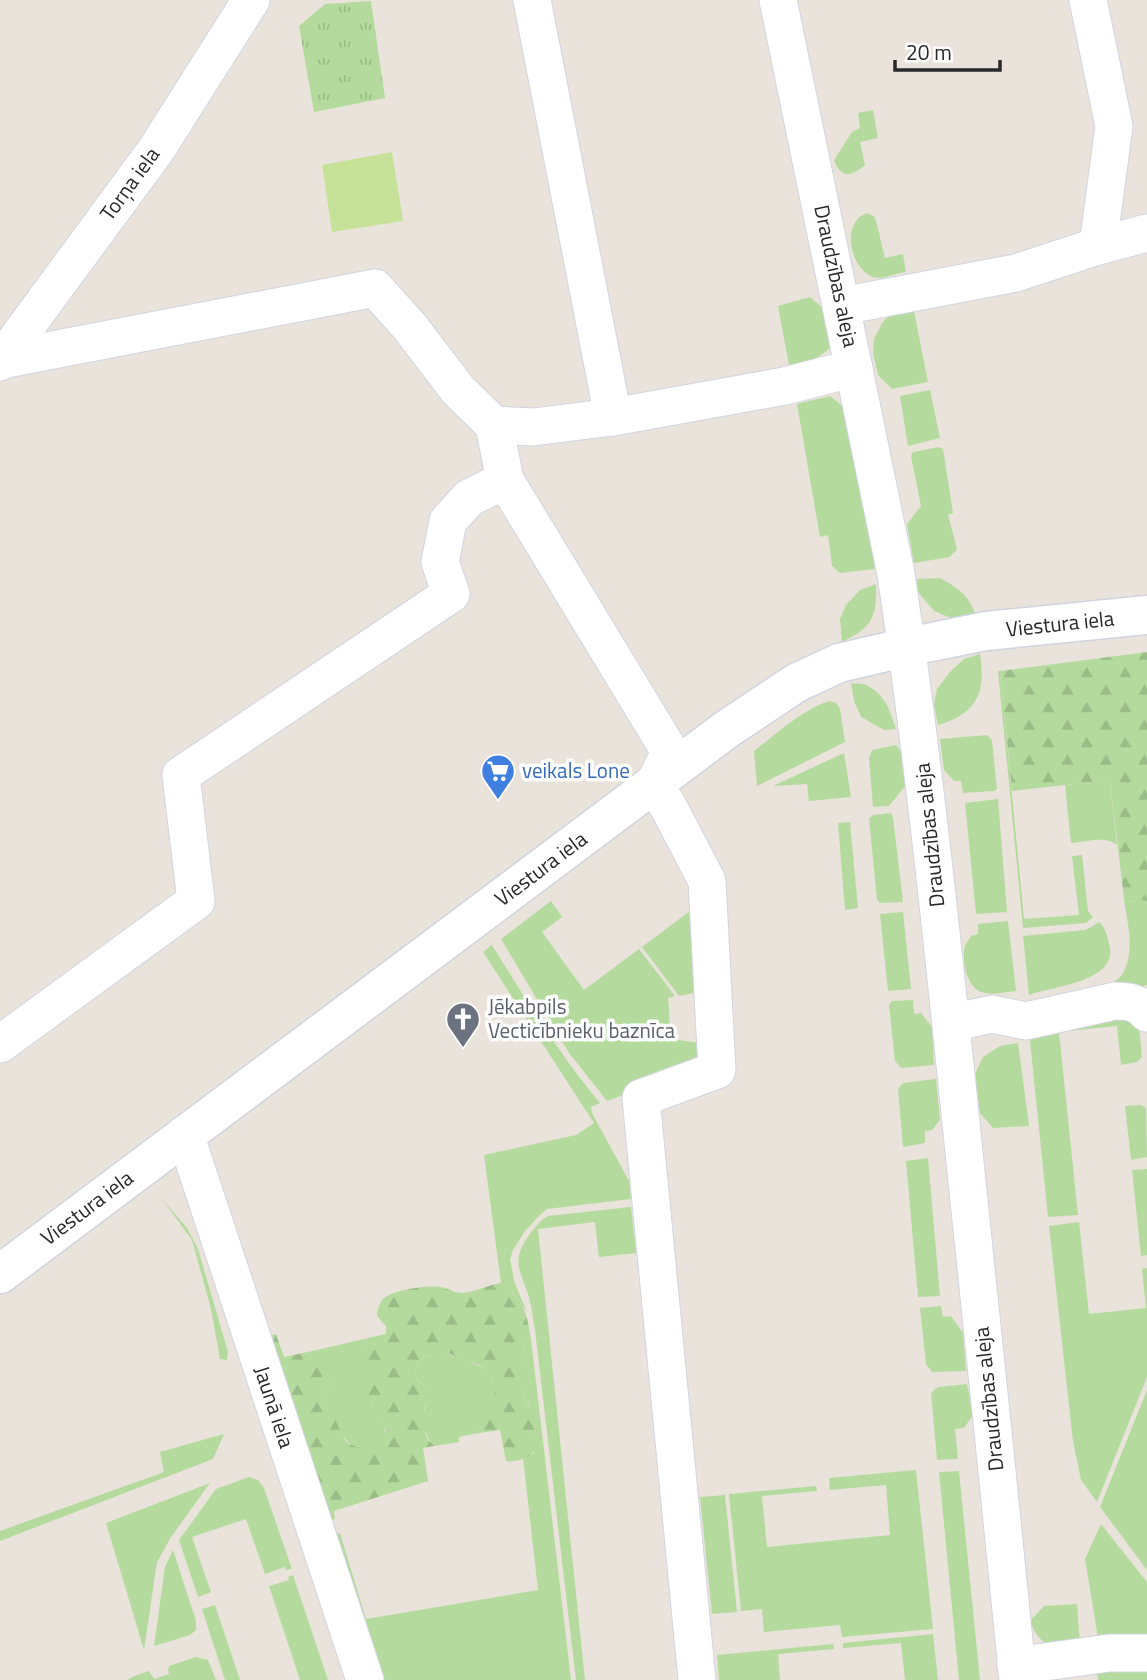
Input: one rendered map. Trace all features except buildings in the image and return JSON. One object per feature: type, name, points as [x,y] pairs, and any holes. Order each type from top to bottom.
[{"type":"street","name":"Torņa iela","points":[[1,361],[156,150],[251,0]]},
{"type":"street","points":[[532,0],[613,417]]},
{"type":"street","name":"Draudzības aleja","points":[[778,0],[842,306],[907,647],[951,1023],[1017,1673]]},
{"type":"street","points":[[1088,0],[1114,126],[1098,246]]},
{"type":"street","points":[[842,306],[1016,273],[1147,233]]},
{"type":"street","points":[[1,361],[375,288],[410,327],[458,390],[494,425],[505,480],[670,752],[654,785],[707,881],[717,1070],[641,1098],[697,1680]]},
{"type":"street","points":[[494,425],[533,427],[613,417],[785,386],[854,368]]},
{"type":"street","points":[[0,1044],[196,901],[181,775],[451,594],[440,562],[448,521],[469,498],[505,480]]},
{"type":"street","name":"Viestura iela","points":[[0,1273],[727,729],[796,683],[839,663],[986,631],[1147,615]]},
{"type":"street","points":[[951,1023],[992,1014],[1026,1021],[1115,1001],[1139,1005],[1147,1013]]},
{"type":"street","name":"Jaunā iela","points":[[185,1134],[365,1680]]},
{"type":"street","points":[[1017,1673],[1109,1653],[1147,1653]]},
{"type":"green space","points":[[371,1],[385,98],[314,112],[299,26],[325,4]]},
{"type":"green space","points":[[873,110],[878,138],[860,142],[865,165],[851,174],[843,173],[834,160],[852,132],[860,128],[858,113]]},
{"type":"green space","points":[[392,152],[403,221],[332,232],[322,165]]},
{"type":"green space","points":[[867,213],[875,217],[885,258],[903,254],[906,272],[878,278],[869,275],[855,259],[851,237],[853,227],[858,219]]},
{"type":"green space","points":[[810,297],[825,310],[832,346],[812,360],[789,365],[778,306]]},
{"type":"green space","points":[[913,306],[928,382],[892,389],[878,375],[873,353],[874,339],[882,323],[896,308]]},
{"type":"green space","points":[[930,390],[940,438],[908,446],[900,396]]},
{"type":"green space","points":[[830,396],[846,409],[875,569],[840,573],[832,566],[828,535],[820,537],[797,404]]},
{"type":"green space","points":[[939,447],[943,449],[953,513],[948,515],[957,549],[950,557],[914,563],[907,524],[921,506],[911,456],[913,452]]},
{"type":"green space","points":[[940,578],[964,594],[978,620],[956,620],[934,611],[918,592],[917,579]]},
{"type":"green space","points":[[876,584],[871,620],[860,631],[842,642],[840,619],[846,605],[860,590]]},
{"type":"green space","points":[[1147,652],[1147,901],[1130,902],[1124,899],[1110,780],[1012,791],[1000,671]]},
{"type":"green space","points":[[980,654],[981,680],[976,700],[962,714],[938,725],[934,704],[937,689],[964,659]]},
{"type":"green space","points":[[998,671],[1024,919],[1079,915],[1072,856],[1082,855],[1088,911],[1093,917],[1086,923],[1023,928]]},
{"type":"green space","points":[[851,683],[866,685],[879,694],[896,729],[884,730],[861,717],[854,701]]},
{"type":"green space","points":[[830,701],[836,703],[840,709],[845,742],[757,786],[754,751],[800,716]]},
{"type":"green space","points":[[987,735],[992,740],[997,789],[963,793],[961,781],[954,781],[944,770],[940,739]]},
{"type":"green space","points":[[896,745],[901,751],[905,786],[889,806],[873,807],[869,758],[872,750]]},
{"type":"green space","points":[[844,753],[851,797],[809,801],[807,784],[773,786]]},
{"type":"green space","points":[[1110,780],[1117,845],[1107,840],[1071,843],[1065,785]]},
{"type":"green space","points":[[998,799],[1007,912],[976,914],[965,803]]},
{"type":"green space","points":[[891,813],[903,902],[880,903],[877,900],[869,819],[873,815]]},
{"type":"green space","points":[[850,822],[858,908],[845,910],[838,823]]},
{"type":"green space","points":[[1124,899],[1130,902],[1147,901],[1147,985],[1037,1013],[1095,992],[1122,975],[1130,947]]},
{"type":"green space","points":[[551,901],[562,917],[542,932],[584,990],[639,949],[675,996],[668,998],[671,1039],[700,1043],[698,1067],[607,1101],[569,1053],[501,939]]},
{"type":"green space","points":[[694,908],[703,991],[679,996],[642,947]]},
{"type":"green space","points":[[903,912],[911,989],[888,991],[880,914]]},
{"type":"green space","points":[[1008,921],[1016,991],[994,994],[981,992],[972,985],[967,974],[964,962],[965,947],[971,936],[978,934],[978,924]]},
{"type":"green space","points":[[1100,922],[1110,948],[1109,959],[1103,968],[1080,981],[1029,995],[1023,936],[1085,930]]},
{"type":"green space","points":[[492,945],[557,1046],[600,1103],[591,1107],[592,1113],[629,1181],[631,1199],[547,1209],[525,1231],[510,1260],[515,1284],[527,1312],[501,1283],[484,1155],[576,1135],[594,1123],[483,952]]},
{"type":"green space","points":[[913,1000],[914,1014],[921,1013],[932,1027],[934,1065],[901,1068],[895,1061],[889,1005],[892,1001]]},
{"type":"green space","points":[[1119,1010],[1139,1025],[1142,1057],[1137,1062],[1121,1065],[1117,1026],[1059,1032],[1078,1215],[1048,1217],[1029,1031]]},
{"type":"green space","points":[[1018,1043],[1029,1126],[993,1128],[980,1113],[975,1074],[983,1057],[1000,1046]]},
{"type":"green space","points":[[936,1079],[940,1120],[932,1130],[925,1131],[925,1143],[903,1147],[898,1089],[903,1083]]},
{"type":"green space","points":[[1141,1105],[1146,1108],[1147,1157],[1131,1160],[1125,1106]]},
{"type":"green space","points":[[928,1158],[940,1296],[918,1297],[906,1161]]},
{"type":"green space","points":[[1147,1169],[1147,1255],[1141,1256],[1132,1170]]},
{"type":"green space","points":[[162,1199],[187,1228],[198,1249],[228,1352],[227,1360],[220,1359],[211,1309],[192,1240]]},
{"type":"green space","points":[[631,1207],[636,1253],[599,1257],[595,1222],[538,1229],[585,1680],[576,1680],[535,1330],[529,1297],[518,1264],[525,1241],[548,1216]]},
{"type":"green space","points":[[1079,1222],[1089,1314],[1146,1308],[1142,1269],[1147,1268],[1147,1377],[1097,1502],[1081,1480],[1073,1441],[1049,1226]]},
{"type":"green space","points":[[501,1283],[523,1307],[527,1320],[531,1339],[523,1347],[521,1387],[524,1399],[533,1412],[533,1434],[538,1447],[524,1458],[506,1461],[500,1430],[473,1434],[493,1400],[493,1384],[488,1373],[479,1365],[448,1353],[424,1357],[417,1364],[415,1377],[427,1388],[429,1395],[424,1412],[430,1423],[425,1433],[434,1446],[423,1448],[428,1481],[334,1511],[335,1519],[329,1518],[270,1336],[276,1334],[284,1357],[317,1350],[324,1355],[333,1372],[325,1407],[333,1415],[345,1440],[354,1446],[363,1447],[380,1440],[384,1433],[363,1381],[369,1371],[364,1355],[368,1338],[386,1334],[386,1326],[377,1316],[382,1300],[393,1293],[419,1288],[441,1287],[463,1293]]},
{"type":"green space","points":[[941,1306],[943,1317],[951,1316],[963,1333],[966,1371],[932,1372],[926,1364],[920,1308]]},
{"type":"green space","points":[[368,1338],[365,1347],[370,1403],[384,1426],[384,1436],[378,1443],[362,1447],[352,1446],[339,1432],[333,1416],[325,1407],[327,1390],[332,1381],[324,1356],[317,1350]]},
{"type":"green space","points":[[531,1339],[571,1680],[376,1680],[335,1534],[340,1533],[366,1619],[538,1590],[523,1458],[534,1453],[537,1439],[533,1434],[529,1405],[524,1399],[521,1387],[523,1347]]},
{"type":"green space","points":[[444,1352],[486,1370],[492,1379],[494,1402],[477,1424],[473,1434],[459,1437],[459,1442],[434,1446],[427,1436],[424,1424],[428,1401],[426,1387],[415,1377],[419,1361]]},
{"type":"green space","points":[[967,1384],[973,1415],[964,1428],[955,1429],[958,1459],[937,1460],[931,1393],[938,1387]]},
{"type":"green space","points":[[1147,1390],[1147,1570],[1100,1507]]},
{"type":"green space","points":[[224,1434],[213,1459],[0,1541],[0,1531],[164,1472],[160,1452]]},
{"type":"green space","points":[[916,1470],[933,1629],[842,1637],[840,1625],[764,1632],[762,1609],[741,1611],[729,1494],[816,1486],[817,1491],[762,1496],[767,1547],[890,1535],[886,1485],[830,1490],[829,1478]]},
{"type":"green space","points":[[959,1471],[980,1680],[959,1680],[939,1472]]},
{"type":"green space","points":[[249,1477],[258,1480],[264,1488],[292,1569],[286,1570],[285,1567],[265,1574],[246,1519],[192,1537],[211,1592],[198,1597],[179,1540],[216,1489]]},
{"type":"green space","points":[[210,1483],[171,1537],[157,1562],[144,1650],[106,1523]]},
{"type":"green space","points":[[725,1495],[737,1612],[712,1614],[700,1497]]},
{"type":"green space","points":[[1101,1524],[1147,1582],[1147,1643],[1099,1644],[1085,1559]]},
{"type":"green space","points":[[173,1550],[196,1621],[196,1630],[190,1635],[154,1646],[165,1567]]},
{"type":"green space","points":[[293,1575],[328,1680],[300,1680],[269,1586],[289,1580],[288,1577]]},
{"type":"green space","points":[[1077,1604],[1080,1644],[1049,1644],[1039,1637],[1030,1621],[1044,1606]]},
{"type":"green space","points":[[215,1605],[240,1680],[225,1680],[202,1609]]},
{"type":"green space","points":[[933,1634],[938,1680],[905,1680],[901,1643],[843,1648],[843,1643]]},
{"type":"green space","points":[[833,1644],[834,1649],[778,1654],[780,1680],[719,1680],[717,1655]]},
{"type":"green space","points":[[196,1657],[208,1660],[216,1680],[127,1680],[149,1671],[154,1679],[169,1674],[169,1666]]},
{"type":"green space","points":[[1147,1662],[1147,1680],[1098,1680],[1096,1663]]},
{"type":"place","name":"veikals Lone","points":[[498,801]]},
{"type":"place","name":"Jēkabpils Vecticībnieku baznīca","points":[[463,1049]]}]
